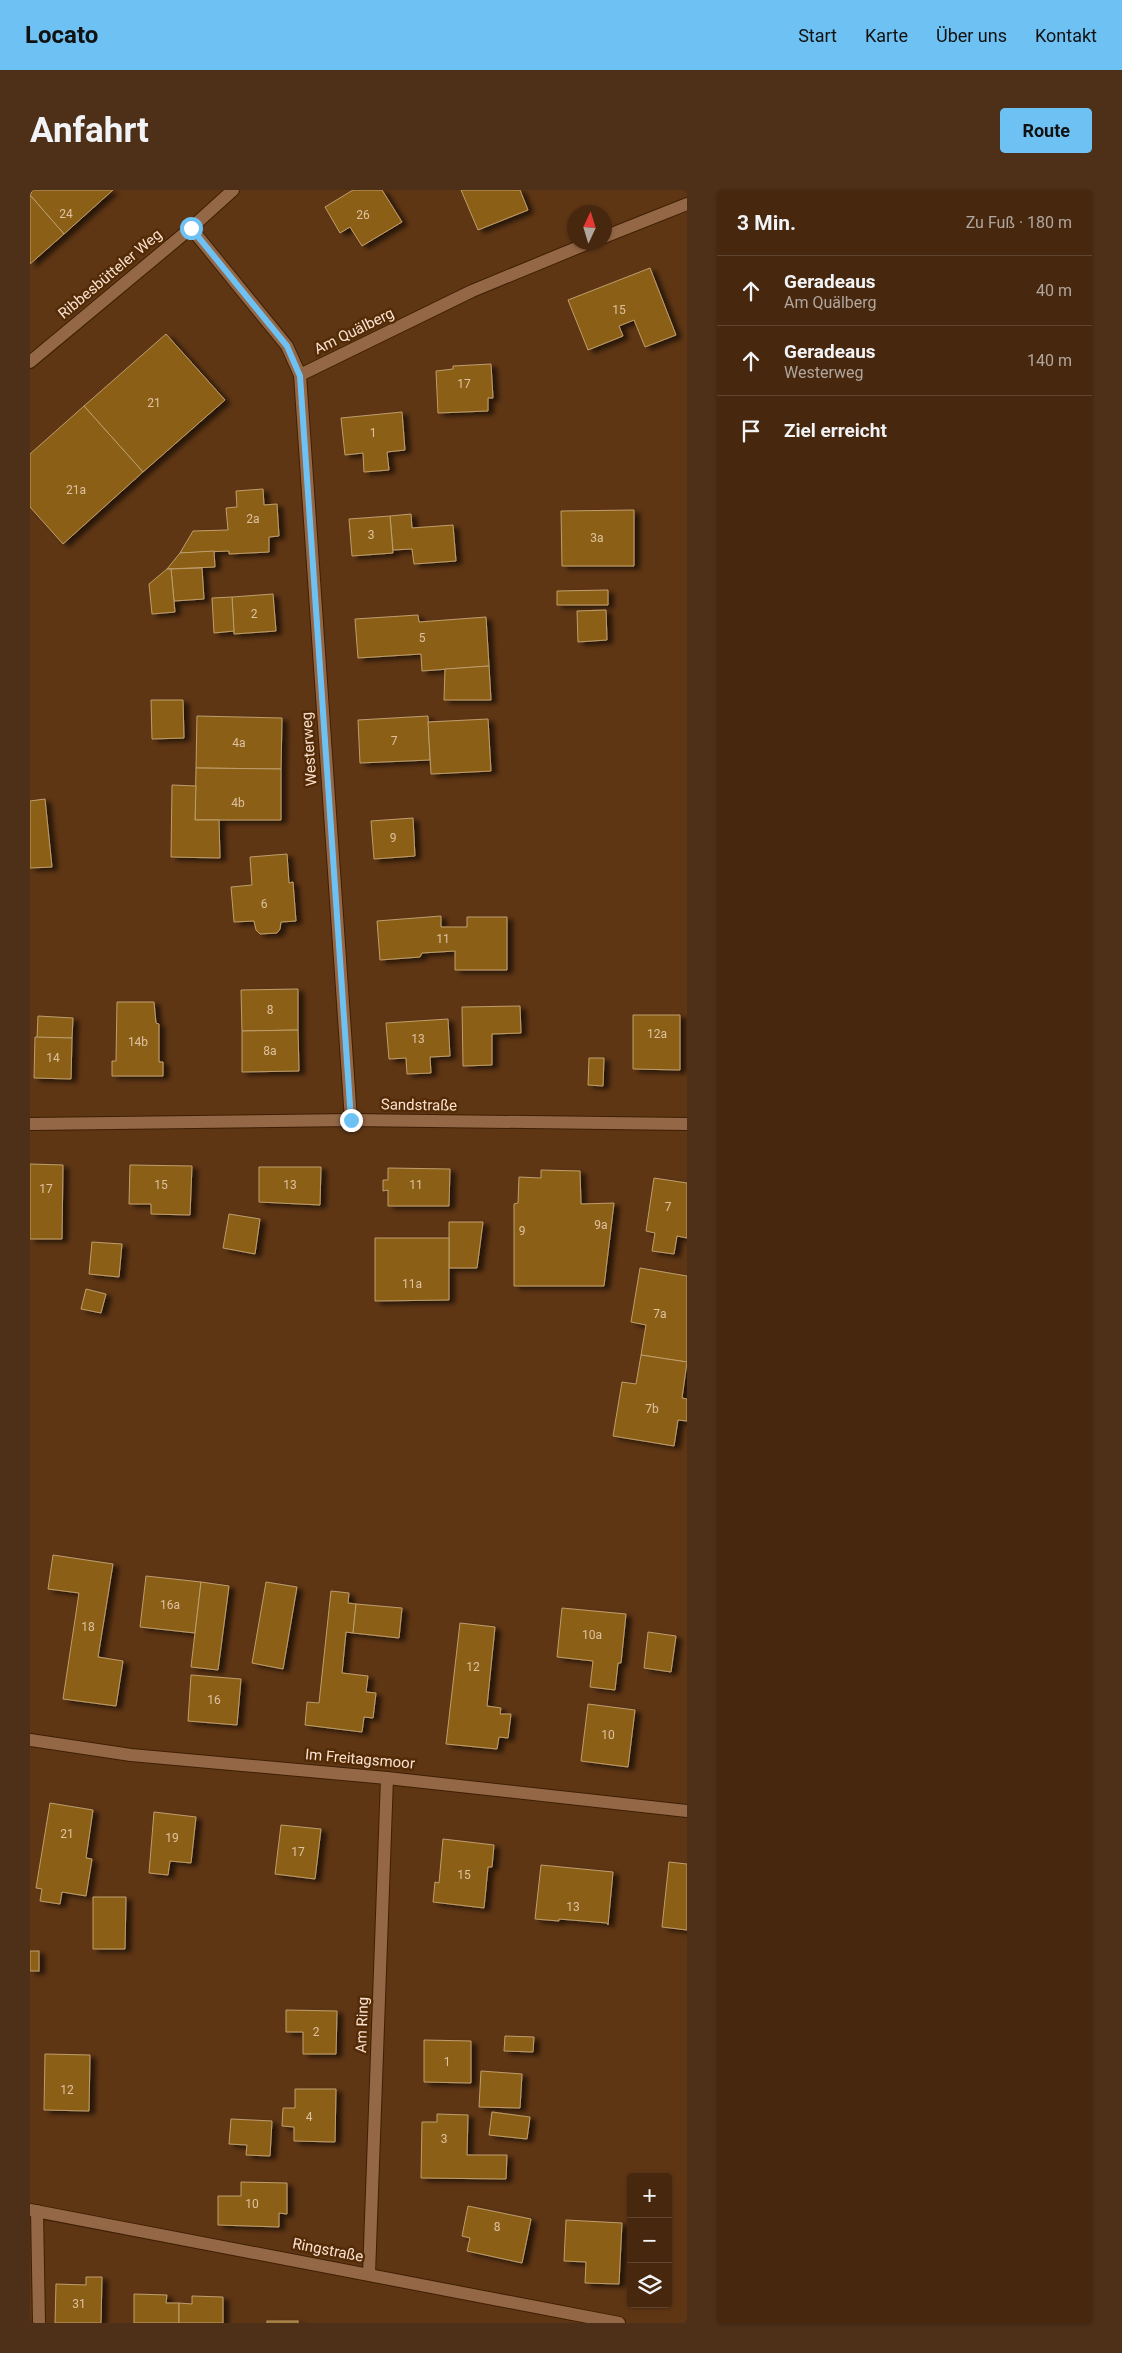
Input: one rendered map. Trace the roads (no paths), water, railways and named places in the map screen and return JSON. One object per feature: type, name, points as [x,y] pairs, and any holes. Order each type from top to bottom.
[{"type":"street","name":"Ribbesbütteler Weg","points":[[30,362],[191,228],[233,190]]},
{"type":"street","points":[[612,234],[687,204]]},
{"type":"street","points":[[191,228],[287,346],[300,376]]},
{"type":"street","name":"Am Quälberg","points":[[300,376],[472,291],[572,250]]},
{"type":"street","name":"Westerweg","points":[[300,376],[351,1120]]},
{"type":"street","name":"Sandstraße","points":[[30,1124],[351,1120],[687,1124]]},
{"type":"street","name":"Im Freitagsmoor","points":[[30,1740],[131,1754],[386,1778],[687,1811]]},
{"type":"street","name":"Am Ring","points":[[369,2274],[386,1778]]},
{"type":"street","points":[[33,2210],[39,2323]]},
{"type":"street","name":"Ringstraße","points":[[33,2210],[619,2323]]}]
